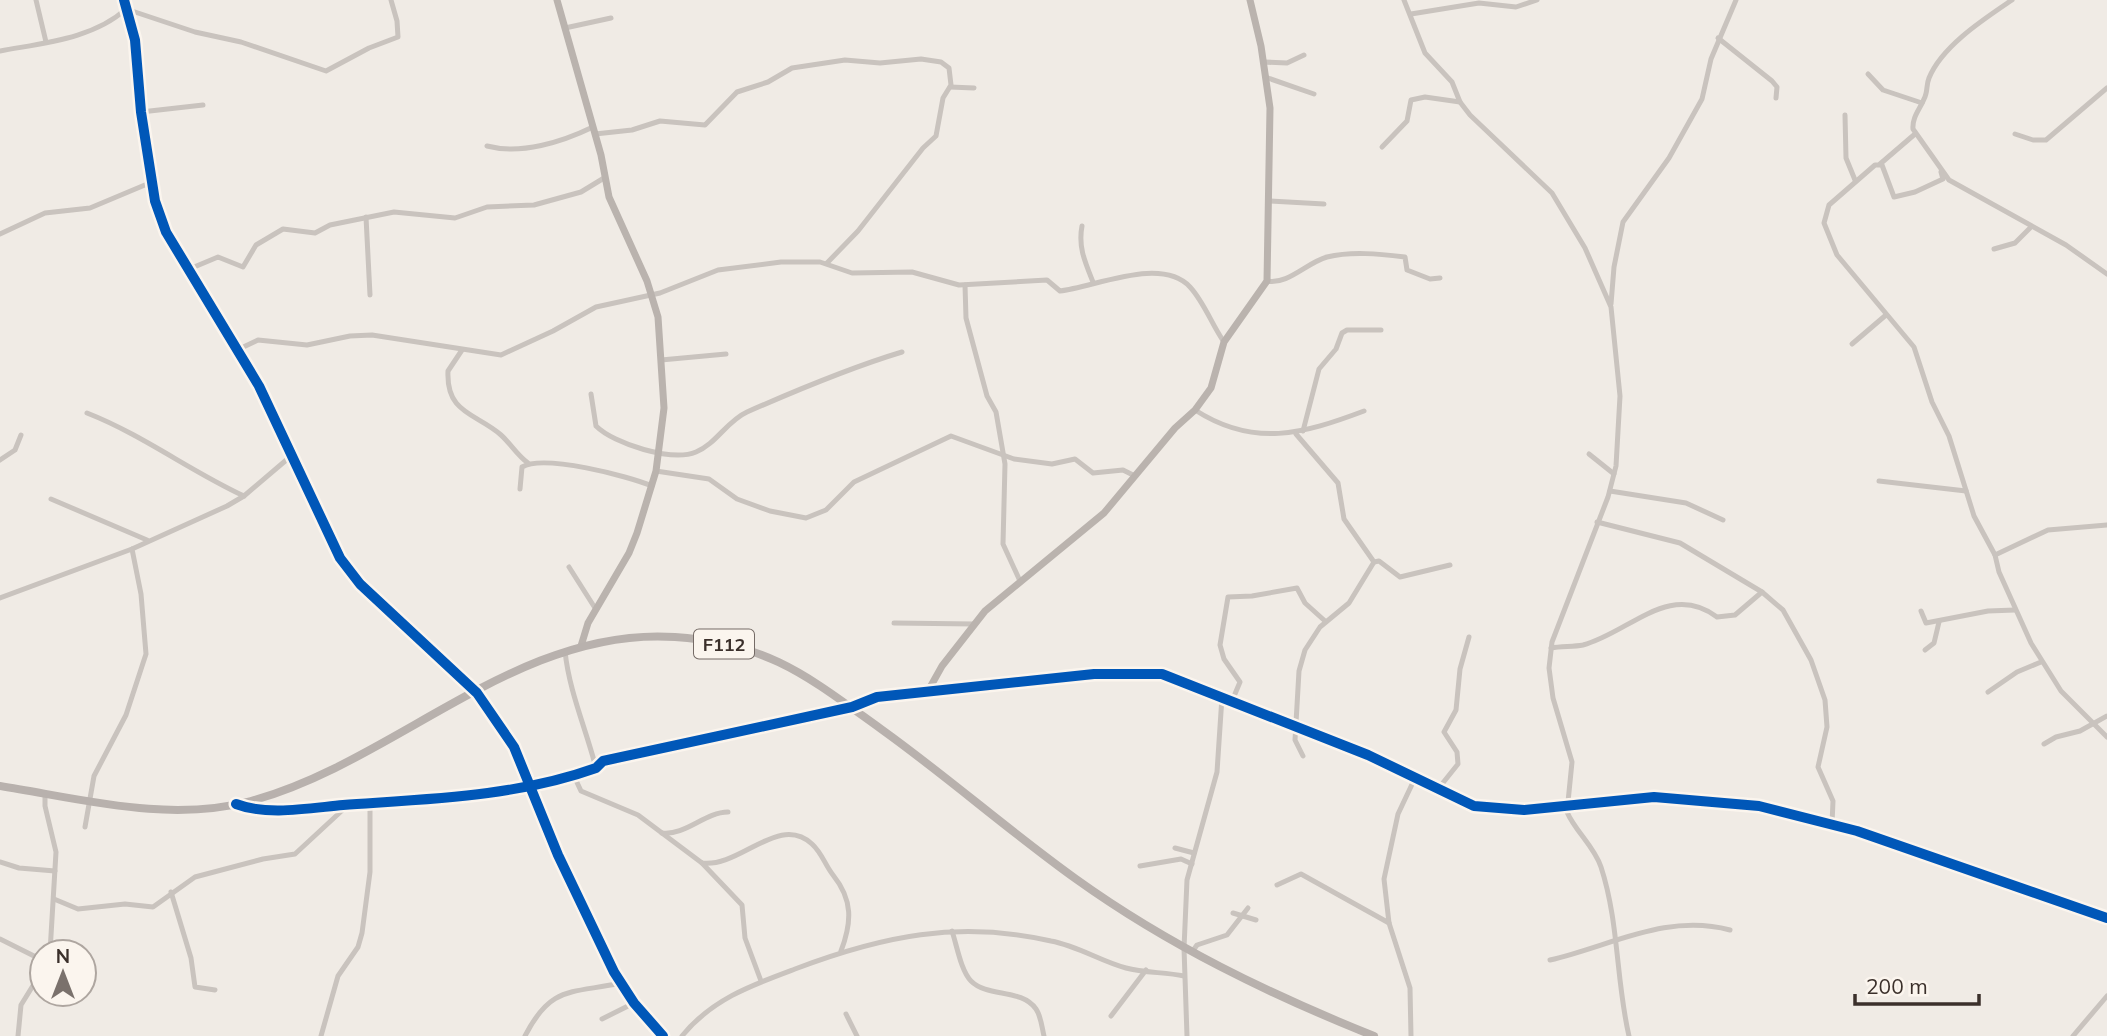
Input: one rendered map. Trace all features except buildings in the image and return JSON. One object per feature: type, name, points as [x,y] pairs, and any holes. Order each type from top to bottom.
[{"type":"main road","name":"F112","points":[[0,786],[170,811],[236,804],[306,781],[565,651],[581,646],[650,636],[734,646],[792,667],[852,706],[1076,879],[1184,948],[1257,987],[1374,1036]]},
{"type":"street","points":[[36,0],[46,42]]},
{"type":"street","points":[[124,0],[138,61],[141,112],[152,182],[166,232],[270,408],[332,544],[349,571],[477,693],[514,747],[558,855],[621,983],[634,1003],[663,1036]]},
{"type":"street","points":[[0,51],[93,29],[126,9],[195,32],[241,42],[327,71],[369,48],[398,37],[391,0]]},
{"type":"street","points":[[556,0],[594,131],[604,178],[658,317],[664,426],[652,486],[629,553],[595,608],[581,646]]},
{"type":"street","points":[[928,691],[942,666],[974,624],[1020,581],[1104,513],[1175,428],[1195,410],[1211,388],[1224,342],[1266,281],[1270,108],[1250,0]]},
{"type":"street","points":[[1404,0],[1425,53],[1452,82],[1460,102],[1470,116],[1552,192],[1585,248],[1611,307]]},
{"type":"street","points":[[1411,14],[1479,3],[1516,7],[1537,0]]},
{"type":"street","points":[[1629,1036],[1616,938],[1601,868],[1581,830],[1568,815],[1572,762],[1549,680],[1551,648],[1614,474],[1620,396],[1611,307],[1623,222],[1669,158],[1702,99],[1718,38],[1736,0]]},
{"type":"street","points":[[1880,164],[1894,197],[1937,184],[1943,179],[1915,134],[1912,123],[1922,103],[1930,75],[1963,38],[2012,0]]},
{"type":"street","points":[[565,28],[611,18]]},
{"type":"street","points":[[1718,38],[1772,81],[1777,87],[1776,98]]},
{"type":"street","points":[[1263,62],[1287,62],[1304,55]]},
{"type":"street","points":[[487,146],[499,149],[550,143],[594,131],[632,130],[660,121],[705,125],[737,92],[792,68],[853,60],[880,63],[936,60],[949,68],[950,87],[943,98],[936,136],[827,263]]},
{"type":"street","points":[[1868,74],[1883,90],[1922,103]]},
{"type":"street","points":[[1265,77],[1314,94]]},
{"type":"street","points":[[950,87],[974,89]]},
{"type":"street","points":[[2015,134],[2033,141],[2046,141],[2107,88]]},
{"type":"street","points":[[1382,147],[1407,121],[1411,100],[1425,97],[1460,102]]},
{"type":"street","points":[[141,112],[203,105]]},
{"type":"street","points":[[1845,115],[1846,158],[1855,180]]},
{"type":"street","points":[[1915,134],[1880,164],[1855,180],[1829,205],[1824,214],[1825,230],[1852,276],[1914,347],[1932,402],[1949,436],[1974,516],[1995,555],[2015,610],[2041,662],[2061,691],[2107,737]]},
{"type":"street","points":[[1941,172],[1979,199],[2066,245],[2107,274]]},
{"type":"street","points":[[187,270],[218,257],[243,267],[256,244],[272,233],[288,228],[315,233],[330,225],[404,211],[431,218],[455,218],[487,207],[534,205],[580,192],[604,178]]},
{"type":"street","points":[[0,234],[45,213],[90,208],[152,182]]},
{"type":"street","points":[[1268,201],[1324,204]]},
{"type":"street","points":[[366,217],[370,295]]},
{"type":"street","points":[[1082,226],[1079,240],[1093,282]]},
{"type":"street","points":[[1994,249],[2015,243],[2031,227]]},
{"type":"street","points":[[1266,281],[1281,282],[1329,257],[1365,253],[1405,257],[1407,270],[1430,279],[1440,278]]},
{"type":"street","points":[[237,350],[258,340],[307,345],[360,335],[501,355],[596,307],[651,294],[718,270],[781,262],[827,263],[852,273],[912,272],[940,282],[965,285],[1045,280],[1060,291],[1093,282],[1162,273],[1177,277],[1193,291],[1224,342]]},
{"type":"street","points":[[965,285],[966,318],[987,396],[996,412],[1004,456],[1007,478],[1003,544],[1020,581]]},
{"type":"street","points":[[1606,298],[1612,290]]},
{"type":"street","points":[[1853,344],[1886,315]]},
{"type":"street","points":[[1300,432],[1319,369],[1336,349],[1342,333],[1347,330],[1381,330]]},
{"type":"street","points":[[462,350],[448,371],[452,397],[468,416],[500,435],[528,463],[617,474],[652,486]]},
{"type":"street","points":[[591,394],[595,424],[631,448],[695,453],[745,412],[827,377],[902,352]]},
{"type":"street","points":[[660,360],[726,354]]},
{"type":"street","points":[[1195,410],[1218,423],[1247,432],[1300,432],[1364,411]]},
{"type":"street","points":[[87,413],[133,433],[166,451],[203,478],[244,496]]},
{"type":"street","points":[[1300,432],[1338,483],[1344,519],[1374,562]]},
{"type":"street","points":[[0,460],[15,450],[21,435]]},
{"type":"street","points":[[656,471],[709,479],[737,499],[799,518],[826,510],[854,482],[881,472],[944,438],[968,440],[1004,456],[1052,464],[1075,459],[1093,473],[1123,470],[1135,476]]},
{"type":"street","points":[[1589,454],[1614,474]]},
{"type":"street","points":[[0,598],[132,549],[244,496],[291,456]]},
{"type":"street","points":[[520,489],[521,470],[528,463]]},
{"type":"street","points":[[1879,481],[1966,491]]},
{"type":"street","points":[[1610,491],[1686,503],[1723,520]]},
{"type":"street","points":[[51,499],[148,541]]},
{"type":"street","points":[[1597,522],[1680,542],[1762,592],[1783,610],[1811,660],[1825,700],[1827,727],[1818,767],[1833,800],[1832,824]]},
{"type":"street","points":[[1995,555],[2048,530],[2107,525]]},
{"type":"street","points":[[85,827],[94,776],[126,715],[146,654],[141,594],[132,549]]},
{"type":"street","points":[[1374,562],[1379,561],[1400,577],[1450,565]]},
{"type":"street","points":[[1304,756],[1296,744],[1300,665],[1313,636],[1325,621],[1349,603],[1374,562]]},
{"type":"street","points":[[569,567],[595,608]]},
{"type":"street","points":[[1232,701],[1240,682],[1224,659],[1220,645],[1228,597],[1252,596],[1297,588],[1305,603],[1325,621]]},
{"type":"street","points":[[1551,648],[1583,645],[1674,604],[1702,606],[1717,617],[1735,615],[1762,592]]},
{"type":"street","points":[[1921,611],[1926,623],[1988,611],[2015,610]]},
{"type":"street","points":[[1925,650],[1934,643],[1939,622]]},
{"type":"street","points":[[894,623],[974,624]]},
{"type":"street","points":[[1438,789],[1458,764],[1457,752],[1444,732],[1456,710],[1460,670],[1469,637]]},
{"type":"street","points":[[565,651],[571,689],[589,736],[596,768]]},
{"type":"street","points":[[1988,692],[2017,671],[2041,662]]},
{"type":"street","points":[[236,804],[271,810],[532,787],[596,768],[603,761],[852,706],[877,697],[1135,672],[1162,674],[1222,697],[1415,778],[1464,803],[1490,809],[1524,810],[1620,799],[1684,798],[1759,806],[1832,824],[2107,918]]},
{"type":"street","points":[[1186,1036],[1184,948],[1187,880],[1217,772],[1222,697]]},
{"type":"street","points":[[2044,744],[2056,737],[2080,732],[2092,722],[2107,716]]},
{"type":"street","points":[[573,776],[581,791],[632,811],[702,863],[742,905],[745,938],[761,981]]},
{"type":"street","points":[[1411,1036],[1412,1003],[1407,972],[1390,923],[1385,895],[1386,866],[1398,814],[1415,778]]},
{"type":"street","points":[[46,793],[45,806],[56,852],[51,938]]},
{"type":"street","points":[[321,1036],[338,976],[358,947],[362,933],[370,872],[370,803]]},
{"type":"street","points":[[54,899],[78,909],[125,904],[149,908],[195,877],[295,854],[348,805]]},
{"type":"street","points":[[662,833],[675,832],[717,812],[727,812]]},
{"type":"street","points":[[702,863],[740,856],[785,833],[800,835],[822,855],[847,893],[849,927],[841,951]]},
{"type":"street","points":[[1175,848],[1194,853]]},
{"type":"street","points":[[1140,866],[1181,859],[1192,864]]},
{"type":"street","points":[[0,862],[19,868],[55,871]]},
{"type":"street","points":[[1277,885],[1301,874],[1390,923]]},
{"type":"street","points":[[170,892],[188,949],[195,987],[215,990]]},
{"type":"street","points":[[1192,952],[1206,940],[1227,935],[1248,908]]},
{"type":"street","points":[[1233,913],[1256,920]]},
{"type":"street","points":[[1550,960],[1575,954],[1616,938],[1681,924],[1710,924],[1730,930]]},
{"type":"street","points":[[682,1036],[713,1006],[761,981],[841,951],[909,934],[952,931],[1052,941],[1090,952],[1124,968],[1184,976]]},
{"type":"street","points":[[952,931],[962,967],[973,983],[1021,998],[1031,1004],[1039,1016],[1044,1036]]},
{"type":"street","points":[[0,939],[28,953]]},
{"type":"street","points":[[1111,1016],[1146,970]]},
{"type":"street","points":[[525,1036],[535,1016],[551,999],[621,983]]},
{"type":"street","points":[[18,1036],[22,1005],[28,995]]},
{"type":"street","points":[[2073,1036],[2107,996]]},
{"type":"street","points":[[602,1019],[634,1003]]},
{"type":"street","points":[[846,1014],[857,1036]]},
{"type":"cycle path","points":[[124,0],[135,40],[141,112],[155,201],[166,232],[259,386],[340,558],[360,584],[477,693],[514,747],[558,855],[614,972],[634,1003],[663,1036]]},
{"type":"cycle path","points":[[236,804],[261,810],[289,810],[503,791],[565,778],[596,768],[603,761],[852,707],[877,697],[1094,674],[1162,674],[1368,755],[1474,806],[1524,810],[1654,797],[1759,806],[1857,831],[2107,918]]}]
